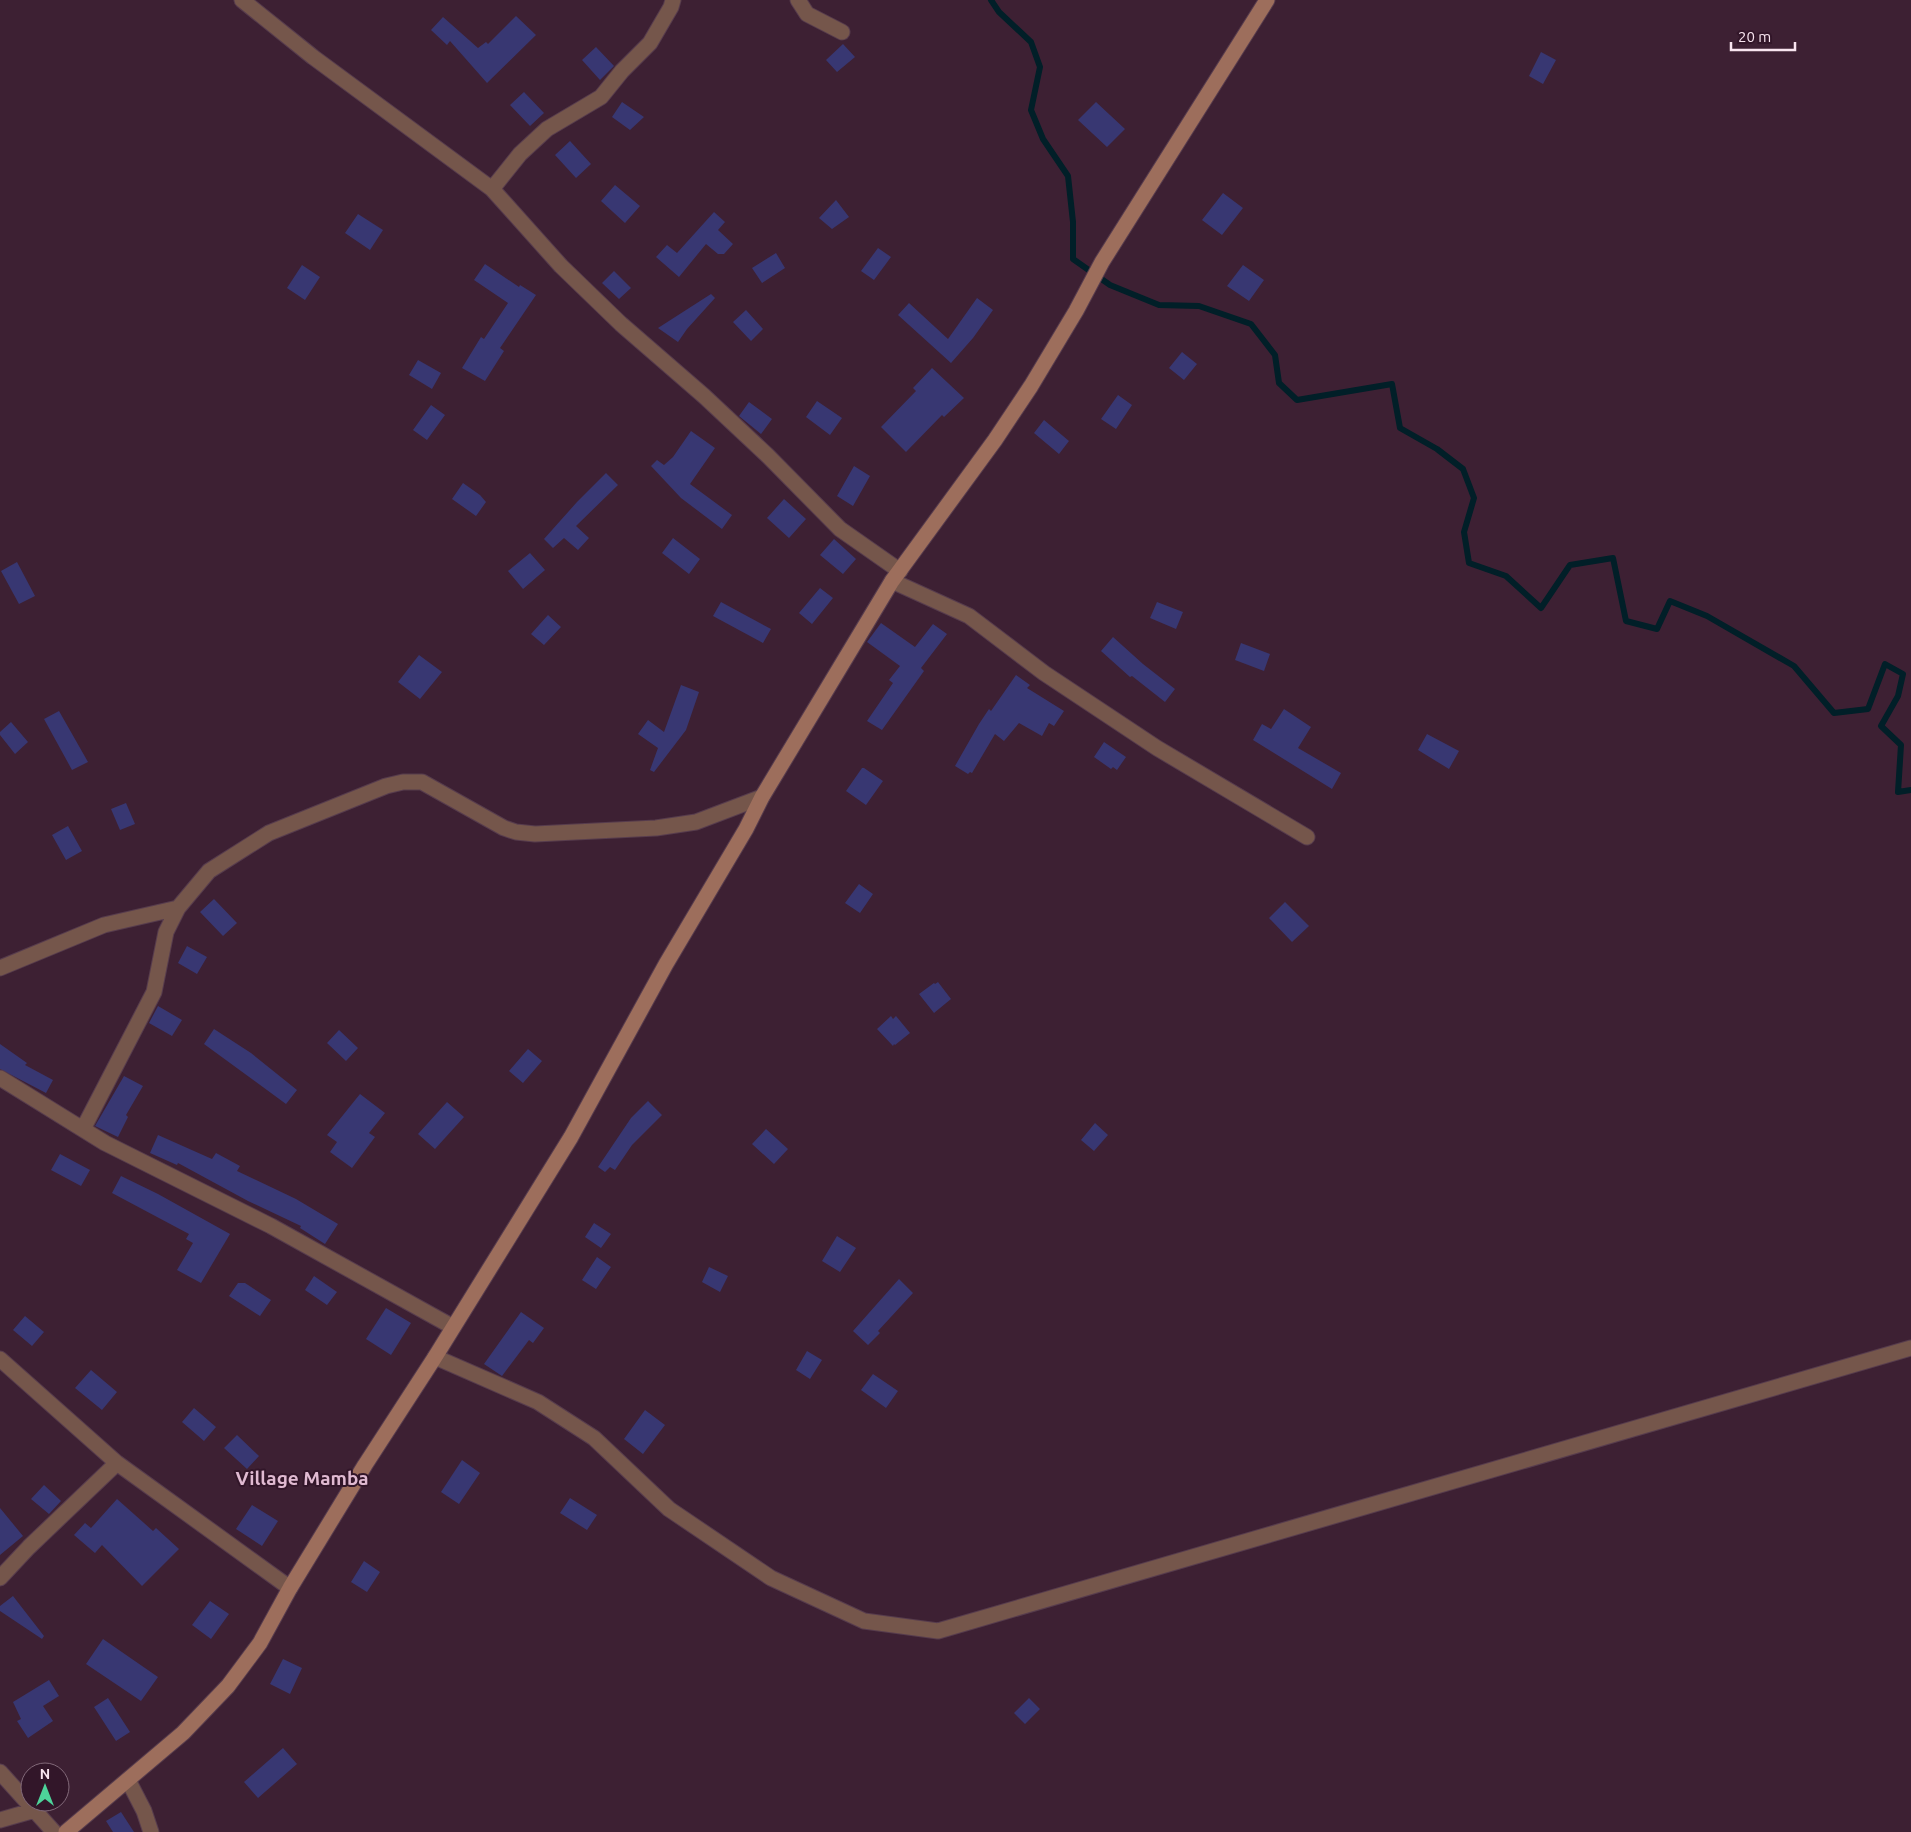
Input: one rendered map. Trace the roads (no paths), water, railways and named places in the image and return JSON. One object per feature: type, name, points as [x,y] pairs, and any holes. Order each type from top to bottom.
[{"type":"street","points":[[242,0],[313,57],[492,189],[561,266],[621,324],[718,409],[768,456],[840,529],[896,576],[969,616],[1044,673],[1157,748],[1307,837]]},
{"type":"street","points":[[492,189],[520,154],[547,129],[601,97],[622,71],[650,43],[671,8],[673,0]]},
{"type":"street","points":[[798,0],[808,14],[842,32]]},
{"type":"street","points":[[66,1832],[183,1733],[228,1686],[260,1643],[290,1588],[365,1465],[435,1357],[571,1137],[666,964],[746,829],[762,797],[896,576],[995,440],[1031,386],[1076,311],[1102,262],[1267,0]]},
{"type":"street","points":[[83,1129],[154,992],[166,932],[178,908],[209,871],[269,833],[386,786],[403,782],[422,782],[504,828],[516,832],[536,834],[656,828],[696,822],[762,797]]},
{"type":"street","points":[[0,968],[104,925],[178,908]]},
{"type":"street","points":[[0,1078],[105,1143],[271,1226],[453,1327]]},
{"type":"street","points":[[435,1357],[538,1402],[594,1438],[669,1509],[771,1578],[864,1621],[938,1631],[1911,1348]]},
{"type":"street","points":[[0,1359],[117,1463],[290,1588]]},
{"type":"street","points":[[0,1578],[29,1547],[117,1463]]},
{"type":"street","points":[[0,1772],[20,1794]]},
{"type":"street","points":[[128,1780],[144,1811],[151,1832]]},
{"type":"street","points":[[0,1820],[28,1812]]},
{"type":"street","points":[[37,1812],[54,1832]]},
{"type":"waterway","points":[[991,0],[999,12],[1031,42],[1040,67],[1031,110],[1043,139],[1068,176],[1073,222],[1073,259],[1110,285],[1159,305],[1199,306],[1251,324],[1275,355],[1279,383],[1297,400],[1392,384],[1400,428],[1437,449],[1463,469],[1474,498],[1464,532],[1469,563],[1506,576],[1541,608],[1570,565],[1613,558],[1626,621],[1657,629],[1670,601],[1707,616],[1794,666],[1834,713],[1868,709],[1885,664],[1903,674],[1898,696],[1881,726],[1901,745],[1898,792],[1911,790]]},
{"type":"district","name":"Village Mamba","points":[[302,1478]]}]
